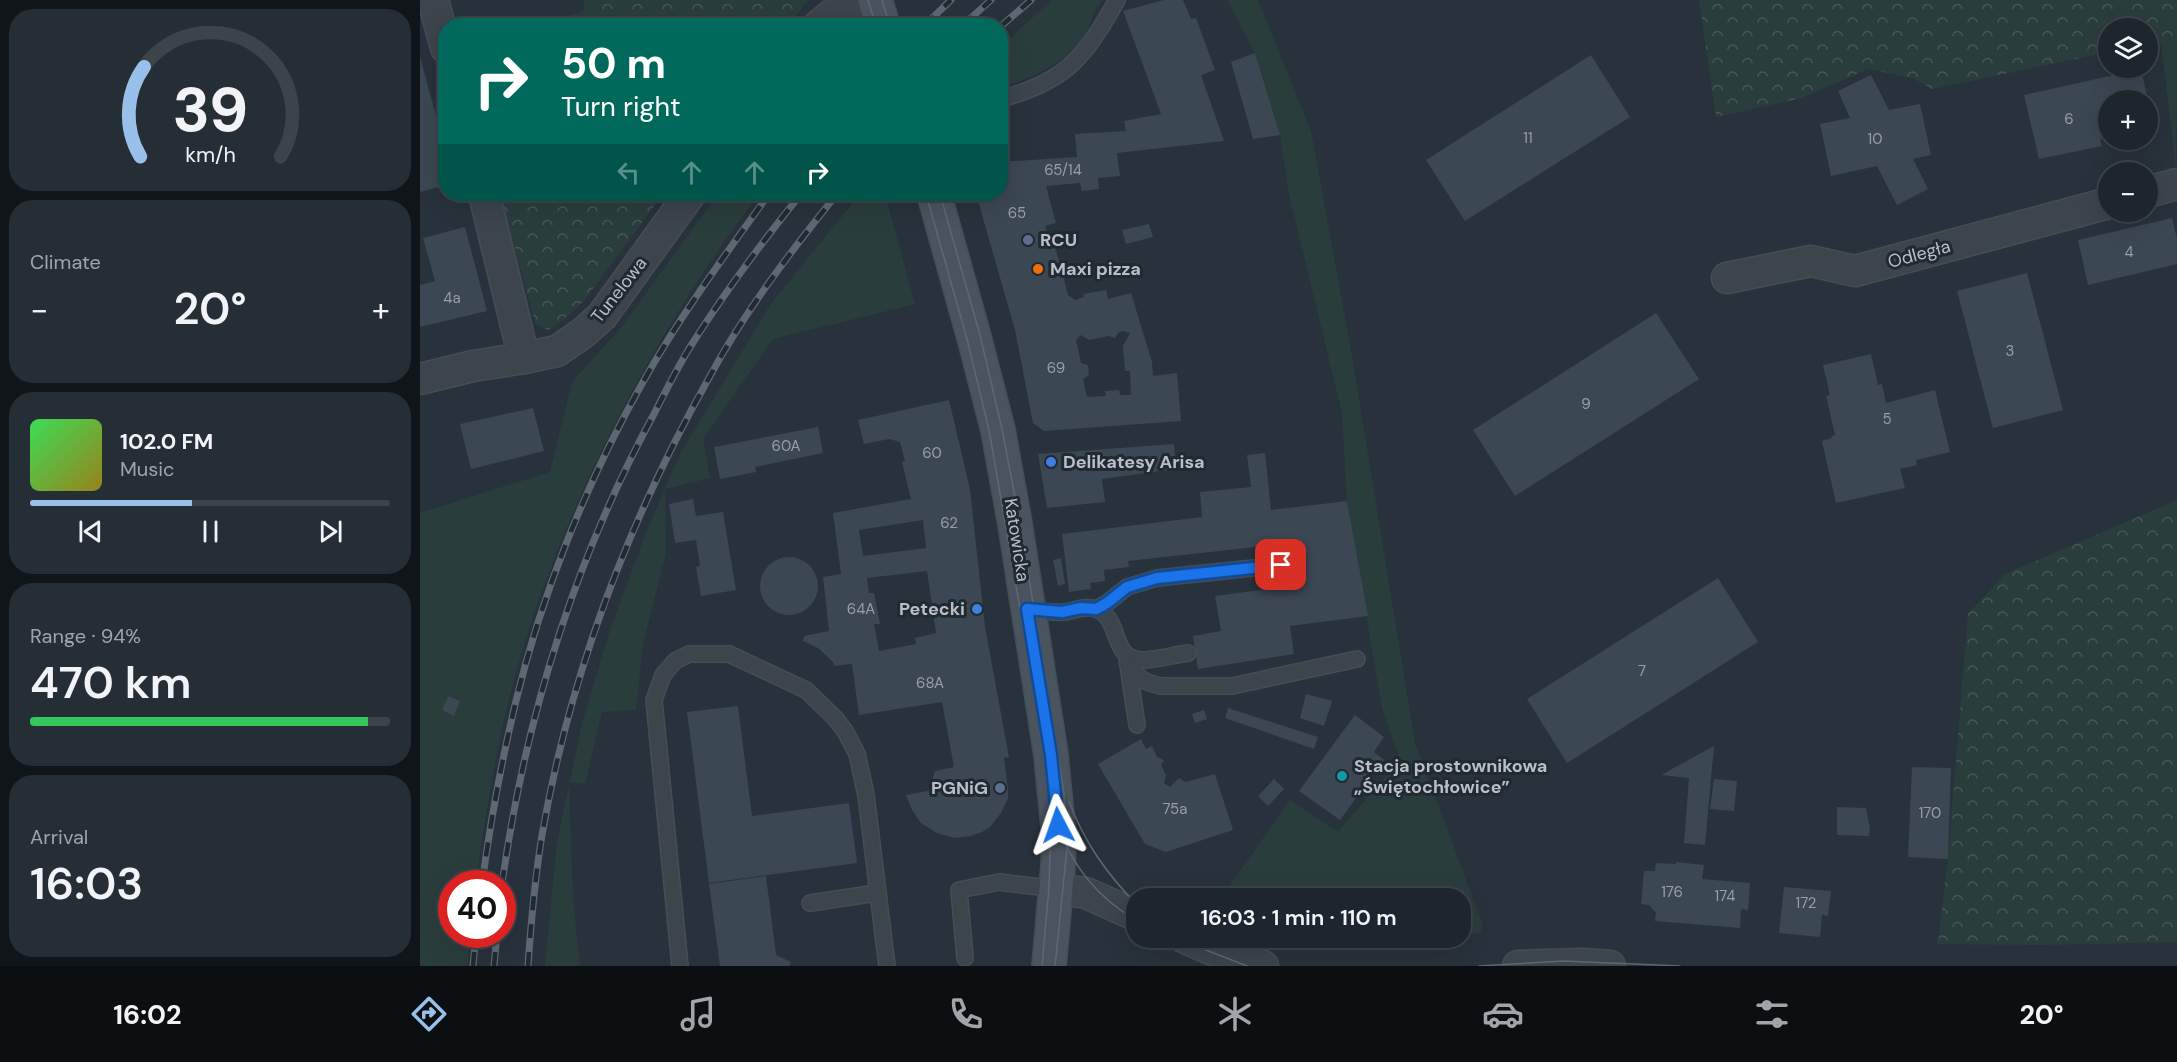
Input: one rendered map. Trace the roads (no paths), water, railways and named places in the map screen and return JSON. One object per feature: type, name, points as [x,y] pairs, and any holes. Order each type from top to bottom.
[{"type":"street","points":[[433,0],[438,18]]},
{"type":"street","points":[[828,18],[863,0]]},
{"type":"street","points":[[875,0],[881,18]]},
{"type":"street","points":[[2158,189],[2177,184]]},
{"type":"street","points":[[486,201],[524,358]]},
{"type":"street","name":"Tunelowa","points":[[420,379],[473,366],[557,351],[584,333],[602,316],[685,201]]},
{"type":"street","name":"Katowicka","points":[[936,201],[998,430],[1051,755],[1059,837],[1049,966]]},
{"type":"street","name":"Odległa","points":[[1727,278],[1811,261],[1855,271],[2098,206]]},
{"type":"street","points":[[1056,889],[1086,893],[1126,911]]},
{"type":"street","points":[[1208,948],[1263,966]]},
{"type":"street","points":[[1518,966],[1582,964],[1610,966]]},
{"type":"lane","points":[[1008,96],[1041,86],[1063,73],[1077,61],[1093,42],[1117,0]]},
{"type":"lane","points":[[1027,609],[1062,612],[1081,608],[1096,609],[1127,587],[1157,578],[1281,565]]},
{"type":"lane","points":[[1096,609],[1110,620],[1135,674],[1144,681],[1160,686],[1232,686],[1357,659]]},
{"type":"lane","points":[[1125,656],[1141,660],[1188,653]]},
{"type":"lane","points":[[680,966],[654,700],[663,675],[675,661],[689,654],[729,654],[806,690],[845,731],[857,754],[866,795],[886,966]]},
{"type":"lane","points":[[1125,656],[1137,725]]},
{"type":"lane","points":[[966,958],[959,890],[999,882],[1056,889]]},
{"type":"lane","points":[[810,903],[877,893]]},
{"type":"tram line","points":[[868,0],[874,18]]},
{"type":"tram line","points":[[882,0],[888,18]]},
{"type":"tram line","points":[[928,201],[967,339],[989,430],[1057,821],[1070,852],[1087,879],[1126,914]]},
{"type":"tram line","points":[[942,201],[980,335],[1002,429],[1020,523],[1064,794],[1067,848],[1055,966]]},
{"type":"tram line","points":[[1069,801],[1097,857],[1126,892]]},
{"type":"tram line","points":[[1042,966],[1049,888],[1051,818]]},
{"type":"tram line","points":[[1201,948],[1247,966]]},
{"type":"tram line","points":[[1479,966],[1563,961],[1680,966]]},
{"type":"railway","points":[[932,18],[951,0]]},
{"type":"railway","points":[[971,18],[991,0]]},
{"type":"railway","points":[[1008,20],[1031,0]]},
{"type":"railway","points":[[484,870],[496,794],[515,705],[538,622],[568,539],[622,420],[657,357],[703,286],[764,201]]},
{"type":"railway","points":[[504,870],[524,761],[539,700],[577,582],[601,524],[626,468],[687,352],[717,305],[795,201]]},
{"type":"railway","points":[[528,966],[537,867],[554,775],[586,656],[606,598],[654,485],[724,352],[769,282],[831,201]]},
{"type":"railway","points":[[473,966],[475,948]]},
{"type":"railway","points":[[494,966],[496,948]]},
{"type":"place","name":"RCU","points":[[1028,240]]},
{"type":"place","name":"Maxi pizza","points":[[1038,269]]},
{"type":"place","name":"Delikatesy Arisa","points":[[1051,462]]},
{"type":"place","name":"Petecki","points":[[977,609]]},
{"type":"place","name":"Stacja prostownikowa „Świętochłowice”","points":[[1342,776]]},
{"type":"place","name":"PGNiG","points":[[1000,788]]}]
